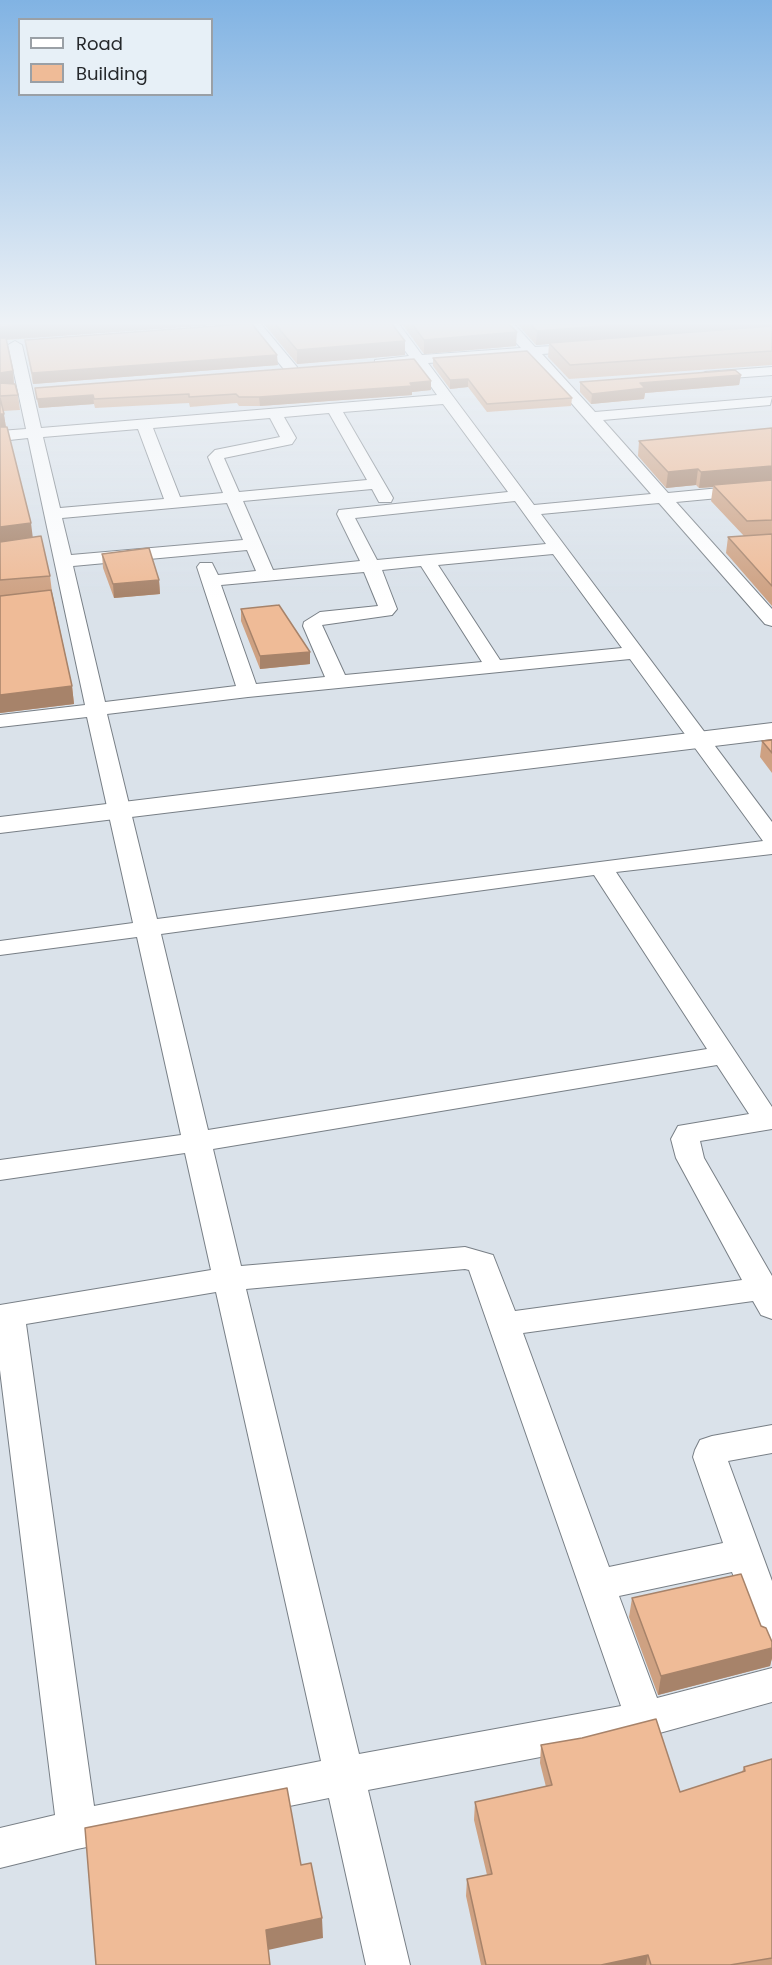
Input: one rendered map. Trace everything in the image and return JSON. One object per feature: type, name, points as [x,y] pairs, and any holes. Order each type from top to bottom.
[{"type":"street","points":[[30,416],[54,514],[55,550],[62,599],[96,709],[388,1965]]},
{"type":"street","points":[[0,436],[253,416]]},
{"type":"street","points":[[267,576],[232,498],[217,455],[286,441],[288,438],[276,416]]},
{"type":"street","points":[[338,416],[392,508]]},
{"type":"street","points":[[460,416],[633,653],[772,838]]},
{"type":"street","points":[[591,417],[606,416]]},
{"type":"street","points":[[591,417],[772,620]]},
{"type":"street","points":[[144,424],[174,503]]},
{"type":"street","points":[[621,451],[644,449]]},
{"type":"street","points":[[54,514],[376,484]]},
{"type":"street","points":[[338,683],[312,622],[320,618],[388,610],[371,566],[345,514],[392,508],[663,498],[772,488]]},
{"type":"street","points":[[55,550],[199,549],[252,544]]},
{"type":"street","points":[[706,547],[728,546]]},
{"type":"street","points":[[211,581],[557,548]]},
{"type":"street","points":[[199,549],[248,692]]},
{"type":"street","points":[[426,561],[495,667]]},
{"type":"street","points":[[745,591],[772,589]]},
{"type":"street","points":[[0,720],[633,653]]},
{"type":"street","points":[[0,825],[772,732]]},
{"type":"street","points":[[0,948],[601,867],[772,847]]},
{"type":"street","points":[[503,1324],[769,1295],[690,1158],[685,1139],[688,1133],[770,1121],[723,1055],[601,867]]},
{"type":"street","points":[[0,1170],[196,1142],[723,1055]]},
{"type":"street","points":[[77,1829],[5,1316],[227,1279],[474,1259],[482,1263],[645,1719]]},
{"type":"street","points":[[772,1439],[710,1453],[772,1632]]},
{"type":"street","points":[[597,1585],[744,1554]]},
{"type":"street","points":[[0,1848],[77,1829],[645,1719],[772,1685]]},
{"type":"building","points":[[0,427],[7,427],[31,523],[0,527]]},
{"type":"building","points":[[772,428],[772,466],[701,472],[698,469],[668,472],[639,441]]},
{"type":"building","points":[[772,480],[772,520],[747,521],[713,485]]},
{"type":"building","points":[[772,534],[772,586],[728,537]]},
{"type":"building","points":[[41,536],[50,576],[0,580],[0,542]]},
{"type":"building","points":[[149,548],[159,580],[113,584],[102,554]]},
{"type":"building","points":[[51,590],[72,686],[0,695],[0,596]]},
{"type":"building","points":[[279,605],[310,652],[260,656],[241,609]]},
{"type":"building","points":[[772,740],[772,753],[762,741]]},
{"type":"building","points":[[741,1574],[761,1626],[766,1628],[772,1642],[772,1648],[661,1676],[632,1598]]},
{"type":"building","points":[[656,1719],[680,1792],[745,1771],[744,1767],[772,1759],[772,1958],[730,1965],[651,1965],[648,1955],[601,1965],[486,1965],[467,1879],[492,1874],[475,1802],[552,1785],[541,1745],[582,1738]]},
{"type":"building","points":[[287,1788],[301,1865],[311,1863],[322,1918],[266,1930],[270,1965],[96,1965],[85,1828]]}]
